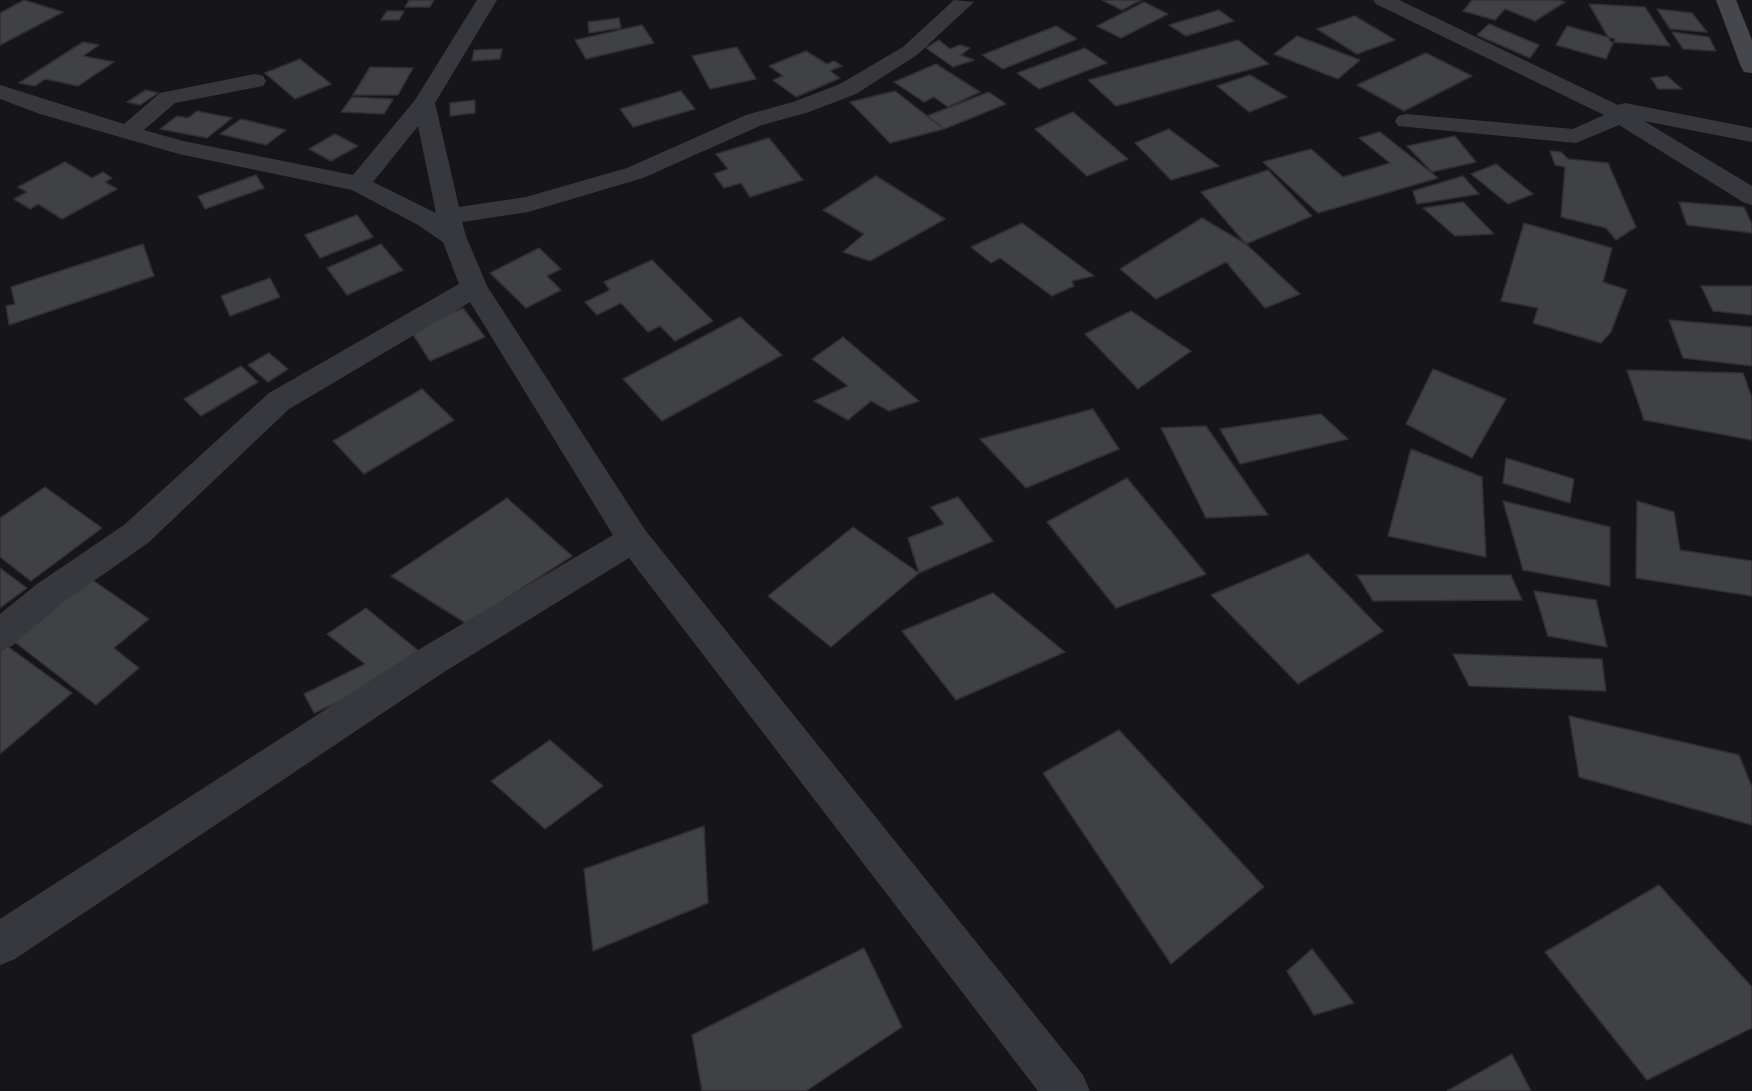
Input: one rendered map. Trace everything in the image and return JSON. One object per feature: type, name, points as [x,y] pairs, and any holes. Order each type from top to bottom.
[{"type":"main road","points":[[1726,0],[1752,67]]},
{"type":"street","points":[[359,184],[424,103],[487,0]]},
{"type":"street","points":[[1383,0],[1612,110],[1752,197]]},
{"type":"street","points":[[0,92],[179,147],[359,184],[427,219],[451,227],[635,173],[754,120],[801,108],[848,89],[910,51],[964,2]]},
{"type":"street","points":[[128,132],[168,98],[255,81]]},
{"type":"street","points":[[424,103],[451,227],[474,286],[633,539],[1067,1091]]},
{"type":"street","points":[[1406,121],[1576,136],[1612,110],[1752,135]]},
{"type":"street","points":[[0,635],[49,594],[136,534],[279,401],[474,286]]},
{"type":"street","points":[[0,944],[431,661],[633,539]]},
{"type":"building","points":[[24,0],[63,12],[0,45],[0,13]]},
{"type":"building","points":[[409,0],[434,0],[430,7],[405,7]]},
{"type":"building","points":[[1102,0],[1141,0],[1122,10]]},
{"type":"building","points":[[1472,0],[1558,0],[1565,2],[1535,21],[1505,9],[1495,20],[1463,11]]},
{"type":"building","points":[[1144,2],[1168,14],[1121,38],[1097,26]]},
{"type":"building","points":[[1589,4],[1645,7],[1670,46],[1611,42]]},
{"type":"building","points":[[1657,9],[1692,13],[1707,32],[1670,29]]},
{"type":"building","points":[[1219,10],[1234,21],[1186,36],[1169,25]]},
{"type":"building","points":[[387,11],[404,11],[399,20],[381,20]]},
{"type":"building","points":[[1355,16],[1395,40],[1357,54],[1317,29]]},
{"type":"building","points":[[619,18],[621,28],[589,33],[588,22]]},
{"type":"building","points":[[1489,24],[1539,45],[1530,58],[1477,35]]},
{"type":"building","points":[[642,25],[654,43],[586,59],[575,40]]},
{"type":"building","points":[[1056,26],[1077,39],[1003,69],[982,55]]},
{"type":"building","points":[[1567,26],[1615,39],[1606,59],[1556,45]]},
{"type":"building","points":[[1672,32],[1709,37],[1716,51],[1683,49]]},
{"type":"building","points":[[1297,36],[1360,60],[1338,79],[1274,54]]},
{"type":"building","points":[[939,40],[950,49],[960,45],[970,48],[961,55],[974,60],[953,67],[926,48]]},
{"type":"building","points":[[1238,40],[1269,64],[1116,106],[1088,80]]},
{"type":"building","points":[[83,42],[99,45],[83,56],[114,62],[78,86],[45,79],[35,86],[19,83]]},
{"type":"building","points":[[737,47],[756,79],[710,89],[692,56]]},
{"type":"building","points":[[1085,48],[1107,63],[1039,89],[1017,73]]},
{"type":"building","points":[[502,49],[500,59],[472,61],[474,50]]},
{"type":"building","points":[[806,51],[827,64],[834,61],[842,66],[830,71],[840,78],[796,97],[773,80],[783,76],[769,66]]},
{"type":"building","points":[[1426,53],[1472,76],[1404,111],[1357,85]]},
{"type":"building","points":[[300,59],[331,84],[295,99],[265,73]]},
{"type":"building","points":[[936,64],[980,92],[948,107],[934,97],[924,102],[894,82]]},
{"type":"building","points":[[370,67],[413,68],[398,95],[353,95]]},
{"type":"building","points":[[1250,75],[1287,97],[1249,112],[1217,86]]},
{"type":"building","points":[[1667,76],[1682,89],[1658,89],[1651,78]]},
{"type":"building","points":[[146,90],[158,93],[140,105],[127,102]]},
{"type":"building","points":[[681,91],[695,109],[633,127],[620,109]]},
{"type":"building","points":[[895,91],[944,129],[890,143],[850,102]]},
{"type":"building","points":[[989,92],[1006,104],[944,129],[927,116]]},
{"type":"building","points":[[352,97],[393,99],[384,114],[341,112]]},
{"type":"building","points":[[475,100],[475,113],[450,116],[450,103]]},
{"type":"building","points":[[197,111],[232,118],[207,138],[160,129],[177,116],[188,118]]},
{"type":"building","points":[[1073,112],[1128,159],[1087,176],[1035,129]]},
{"type":"building","points":[[241,119],[286,130],[266,145],[220,134]]},
{"type":"building","points":[[1169,129],[1219,166],[1171,180],[1135,143]]},
{"type":"building","points":[[1380,132],[1438,178],[1318,213],[1263,162],[1311,149],[1343,177],[1390,163],[1359,138]]},
{"type":"building","points":[[335,134],[358,146],[331,161],[309,149]]},
{"type":"building","points":[[1455,136],[1476,162],[1432,172],[1407,146]]},
{"type":"building","points":[[769,138],[803,180],[750,197],[741,183],[724,188],[714,174],[728,169],[716,154]]},
{"type":"building","points":[[1550,151],[1561,152],[1568,159],[1608,163],[1636,227],[1616,240],[1606,228],[1561,217],[1565,167],[1555,165]]},
{"type":"building","points":[[65,162],[92,178],[103,172],[112,178],[105,182],[117,189],[62,219],[38,204],[30,209],[14,199],[27,192],[18,187]]},
{"type":"building","points":[[1496,164],[1533,194],[1508,204],[1471,174]]},
{"type":"building","points":[[1268,170],[1312,216],[1246,244],[1201,192]]},
{"type":"building","points":[[256,175],[264,188],[205,209],[198,196]]},
{"type":"building","points":[[876,176],[945,219],[870,261],[843,252],[864,234],[823,210]]},
{"type":"building","points":[[1463,176],[1479,194],[1417,204],[1413,191]]},
{"type":"building","points":[[1463,202],[1494,234],[1455,236],[1423,208]]},
{"type":"building","points":[[1679,202],[1744,207],[1752,224],[1752,233],[1687,225]]},
{"type":"building","points":[[357,215],[373,237],[320,258],[305,235]]},
{"type":"building","points":[[1202,218],[1246,244],[1300,294],[1265,308],[1226,262],[1156,299],[1120,269]]},
{"type":"building","points":[[1022,223],[1094,276],[1072,281],[1074,286],[1052,296],[1000,258],[991,263],[971,247]]},
{"type":"building","points":[[1524,223],[1612,248],[1603,282],[1627,290],[1611,332],[1601,343],[1533,323],[1538,308],[1501,301]]},
{"type":"building","points":[[143,244],[154,276],[9,325],[6,306],[15,304],[11,287]]},
{"type":"building","points":[[381,244],[403,270],[347,295],[327,268]]},
{"type":"building","points":[[539,248],[561,269],[547,276],[561,290],[526,308],[490,273]]},
{"type":"building","points":[[652,260],[713,321],[675,341],[660,326],[648,332],[621,303],[597,315],[585,302],[610,290],[604,282]]},
{"type":"building","points":[[270,278],[280,297],[230,316],[221,296]]},
{"type":"building","points":[[1701,286],[1752,286],[1752,315],[1713,311]]},
{"type":"building","points":[[463,308],[485,337],[430,361],[410,330]]},
{"type":"building","points":[[1131,311],[1191,351],[1138,389],[1085,334]]},
{"type":"building","points":[[740,317],[782,355],[662,421],[623,379]]},
{"type":"building","points":[[1669,320],[1752,327],[1752,366],[1683,358]]},
{"type":"building","points":[[843,337],[919,401],[889,411],[871,401],[848,420],[814,401],[848,386],[812,359]]},
{"type":"building","points":[[269,353],[288,369],[268,382],[248,365]]},
{"type":"building","points":[[241,366],[258,382],[201,416],[184,399]]},
{"type":"building","points":[[1433,369],[1506,399],[1472,458],[1406,424]]},
{"type":"building","points":[[1627,370],[1743,373],[1752,398],[1752,440],[1644,420]]},
{"type":"building","points":[[422,389],[454,420],[364,474],[333,441]]},
{"type":"building","points":[[1093,409],[1119,449],[1026,488],[980,439]]},
{"type":"building","points":[[1321,414],[1348,439],[1240,464],[1220,429]]},
{"type":"building","points":[[1206,426],[1268,515],[1206,518],[1161,428]]},
{"type":"building","points":[[1411,449],[1482,477],[1486,557],[1388,536]]},
{"type":"building","points":[[1506,458],[1574,479],[1570,503],[1503,483]]},
{"type":"building","points":[[1127,478],[1206,574],[1116,608],[1047,522]]},
{"type":"building","points":[[45,487],[102,528],[31,581],[0,557],[0,518]]},
{"type":"building","points":[[958,497],[993,541],[919,573],[908,538],[944,524],[931,507]]},
{"type":"building","points":[[507,498],[572,556],[467,624],[391,576]]},
{"type":"building","points":[[1503,501],[1610,527],[1610,586],[1523,570]]},
{"type":"building","points":[[1637,501],[1674,512],[1680,550],[1752,561],[1752,596],[1636,578]]},
{"type":"building","points":[[853,527],[919,573],[831,647],[768,596]]},
{"type":"building","points":[[1308,554],[1383,631],[1298,684],[1211,595]]},
{"type":"building","points":[[0,568],[27,588],[0,608]]},
{"type":"building","points":[[1357,575],[1511,575],[1522,600],[1373,601]]},
{"type":"building","points":[[91,579],[149,619],[114,648],[139,668],[96,705],[12,640]]},
{"type":"building","points":[[1534,591],[1596,600],[1607,647],[1548,636]]},
{"type":"building","points":[[993,593],[1065,652],[956,700],[902,631]]},
{"type":"building","points":[[366,608],[431,661],[314,713],[304,694],[365,664],[327,634]]},
{"type":"building","points":[[7,646],[72,693],[0,754],[0,651]]},
{"type":"building","points":[[1453,654],[1602,659],[1606,691],[1469,686]]},
{"type":"building","points":[[1569,716],[1739,755],[1752,787],[1752,825],[1579,777]]},
{"type":"building","points":[[1119,730],[1264,887],[1171,964],[1043,773]]},
{"type":"building","points":[[550,740],[603,786],[545,829],[491,781]]},
{"type":"building","points":[[704,826],[708,903],[593,951],[584,869]]},
{"type":"building","points":[[1659,885],[1752,987],[1752,1028],[1647,1080],[1545,952]]},
{"type":"building","points":[[864,948],[902,1027],[806,1091],[702,1091],[692,1035]]},
{"type":"building","points":[[1312,949],[1354,1003],[1314,1015],[1287,971]]},
{"type":"building","points":[[1512,1054],[1531,1091],[1447,1091]]}]
